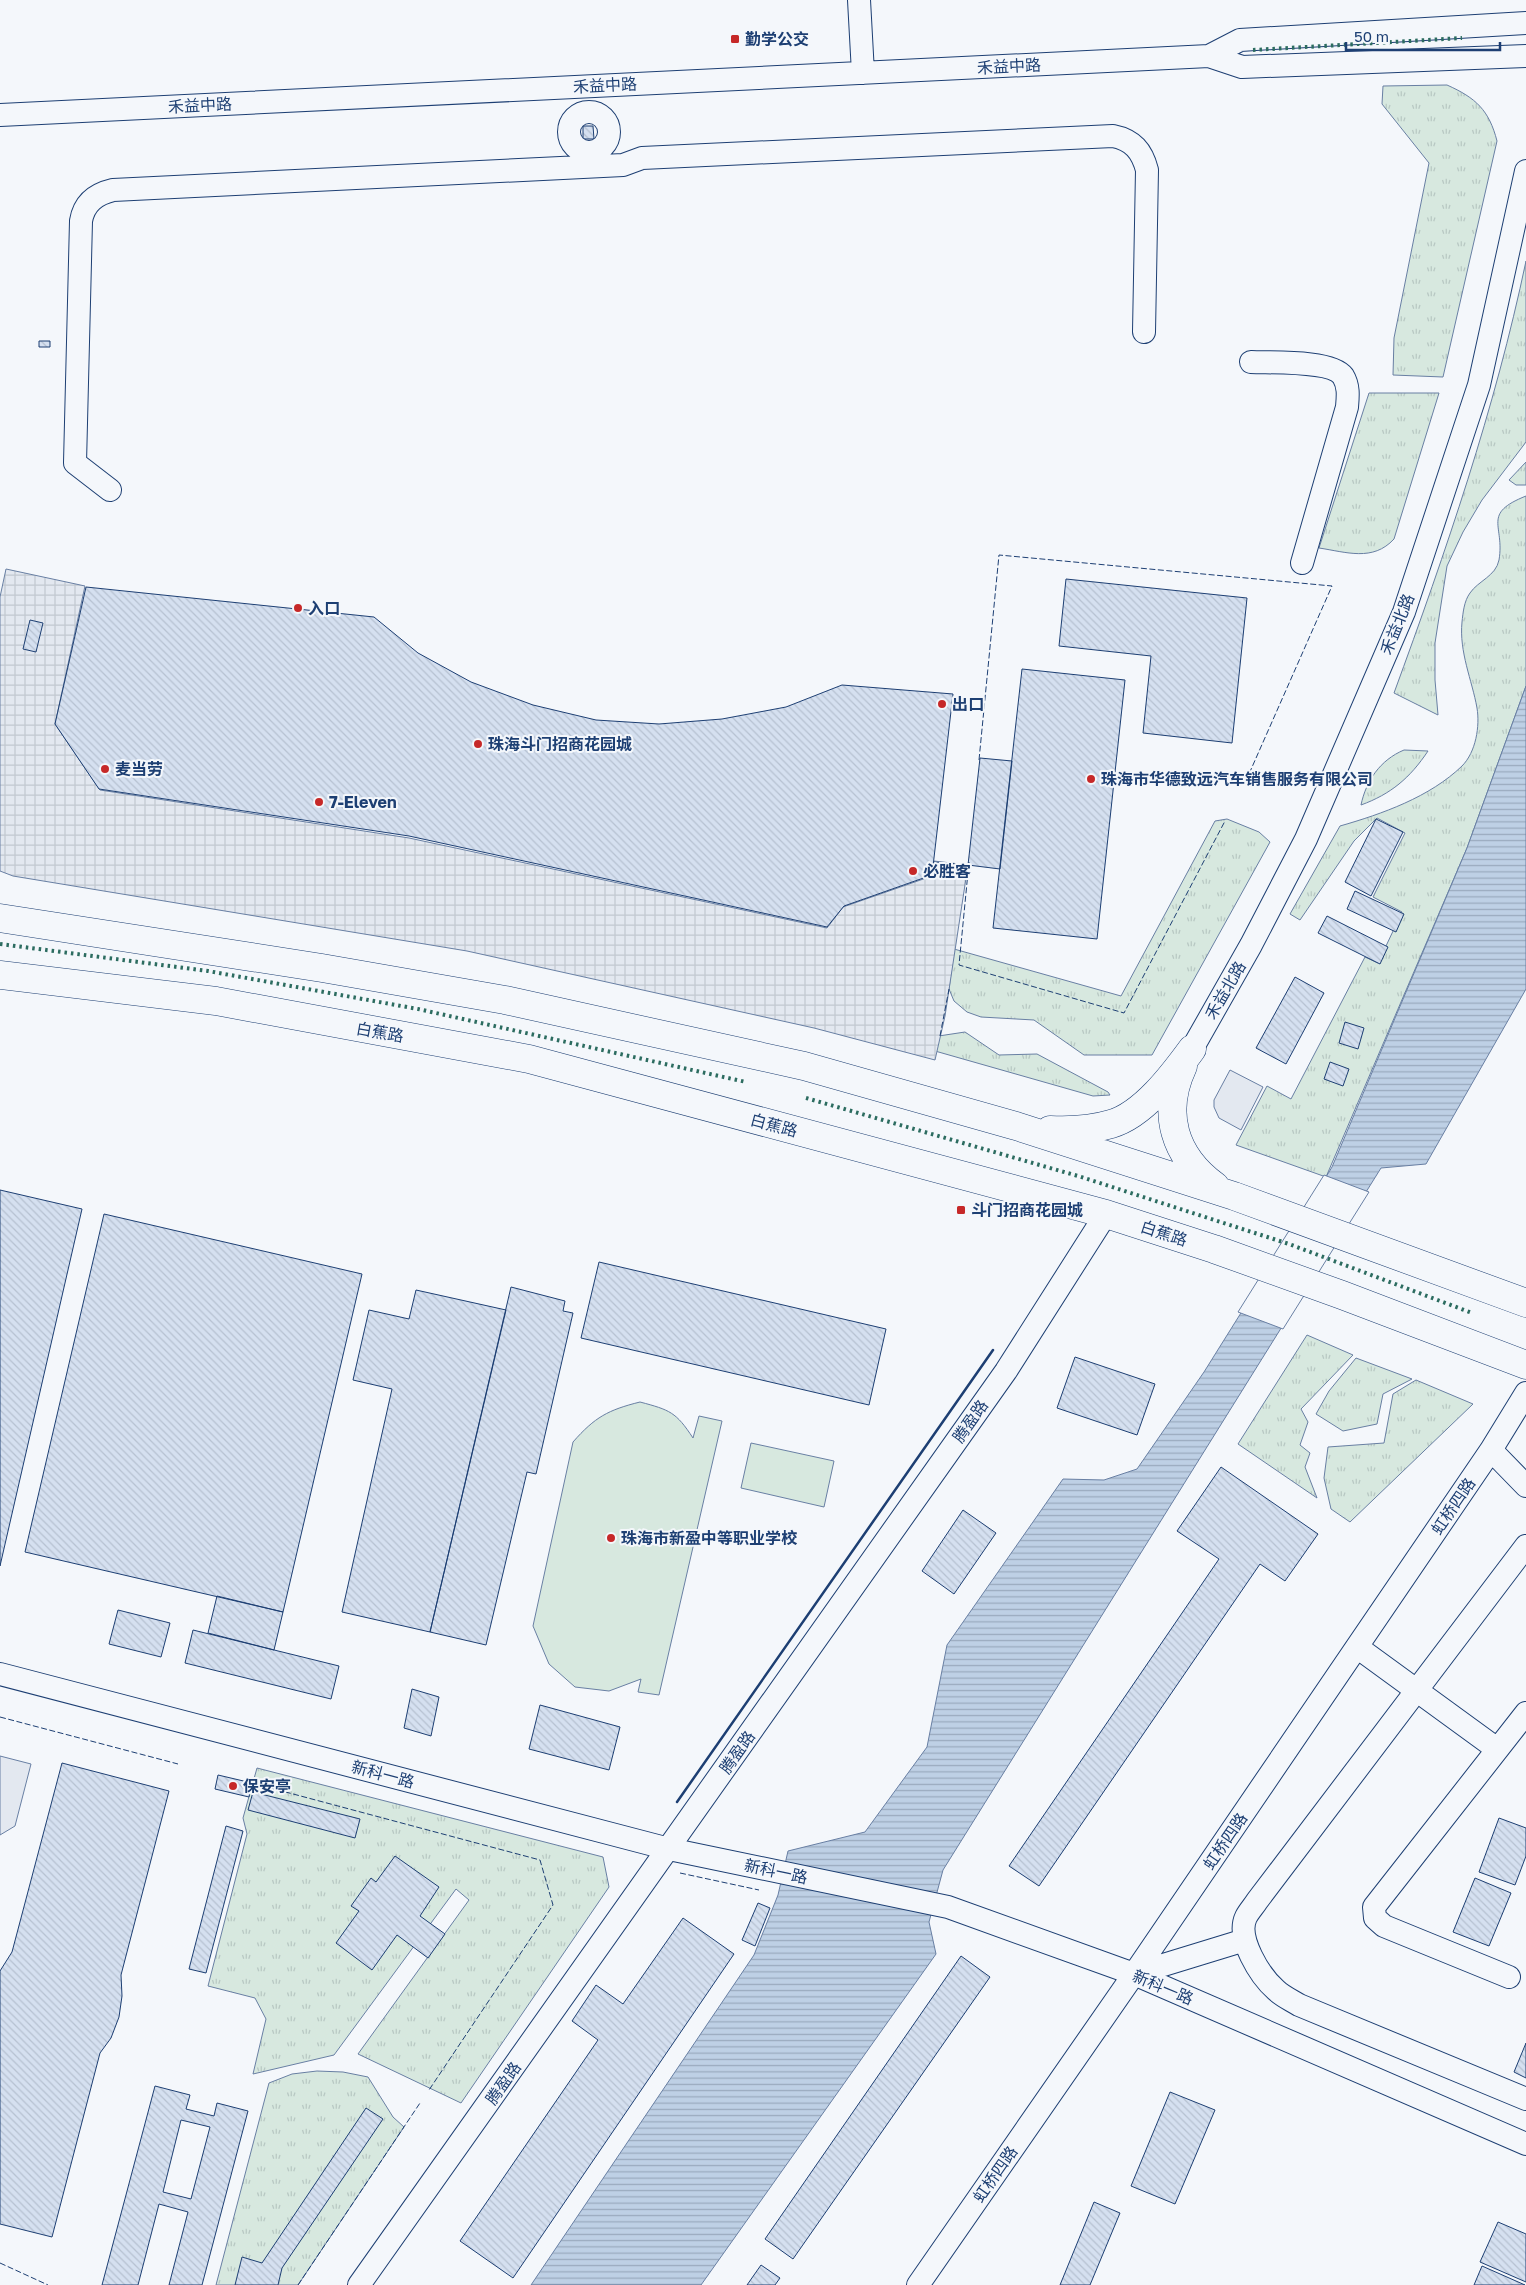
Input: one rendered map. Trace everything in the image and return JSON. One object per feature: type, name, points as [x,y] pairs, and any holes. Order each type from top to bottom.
[{"type":"main road","points":[[2,916],[505,1000],[804,1066],[1016,1126],[1234,1196],[1526,1303]]},
{"type":"main road","name":"白蕉路","points":[[0,975],[216,1001],[529,1059],[1106,1214],[1214,1249],[1342,1295],[1526,1365]]},
{"type":"main road","points":[[1016,1126],[1080,1131],[1113,1124],[1135,1111],[1154,1094],[1173,1075],[1192,1049]]},
{"type":"main road","points":[[1192,1049],[1180,1074],[1173,1097],[1172,1121],[1177,1141],[1188,1162],[1201,1176],[1234,1196]]},
{"type":"street","points":[[859,0],[863,73]]},
{"type":"street","name":"禾益中路","points":[[1209,56],[1240,40],[1526,23]]},
{"type":"street","name":"禾益中路","points":[[0,115],[1209,56],[1242,67],[1526,56]]},
{"type":"street","points":[[588,86],[588,113],[576,117],[569,128],[569,134],[574,146],[589,159]]},
{"type":"street","points":[[110,490],[75,463],[80,228],[85,208],[100,194],[113,190],[589,159],[623,165],[642,158],[1106,135],[1120,137],[1139,150],[1147,170],[1144,332]]},
{"type":"street","name":"禾益北路","points":[[1192,1049],[1256,937],[1306,839],[1404,612],[1479,385],[1526,171]]},
{"type":"street","points":[[1251,362],[1329,367],[1342,375],[1348,389],[1347,407],[1302,564]]},
{"type":"street","name":"腾盈路","points":[[359,2285],[1006,1371],[1106,1214]]},
{"type":"street","name":"虹桥四路","points":[[918,2285],[1134,1974],[1491,1450],[1526,1393]]},
{"type":"street","points":[[1491,1450],[1526,1486]]},
{"type":"street","points":[[1526,1546],[1246,1918],[1244,1927],[1245,1940],[1257,1967],[1276,1990],[1299,2005],[1526,2099]]},
{"type":"street","points":[[1357,1646],[1497,1749]]},
{"type":"street","name":"新科一路","points":[[0,1674],[669,1849],[948,1907],[1134,1974],[1526,2144]]},
{"type":"street","points":[[1509,1977],[1384,1926],[1375,1918],[1374,1907],[1526,1713]]},
{"type":"street","points":[[1134,1974],[1245,1940]]},
{"type":"green space","points":[[1447,85],[1466,95],[1480,106],[1490,121],[1497,141],[1443,377],[1393,375],[1394,338],[1429,163],[1382,104],[1383,86]]},
{"type":"green space","points":[[1526,261],[1526,442],[1482,500],[1463,532],[1447,566],[1435,643],[1435,680],[1438,715],[1394,693],[1468,479],[1500,371]]},
{"type":"green space","points":[[1369,393],[1439,393],[1394,539],[1377,551],[1368,553],[1349,553],[1319,548]]},
{"type":"green space","points":[[1526,462],[1526,485],[1516,485],[1509,480]]},
{"type":"green space","points":[[1526,496],[1526,686],[1467,848],[1326,1177],[1236,1145],[1267,1086],[1291,1099],[1365,957],[1378,963],[1402,912],[1373,897],[1405,833],[1377,818],[1354,841],[1300,920],[1290,914],[1340,826],[1389,810],[1435,787],[1462,766],[1471,754],[1476,738],[1478,715],[1462,644],[1464,607],[1473,589],[1491,574],[1497,566],[1500,548],[1499,515],[1512,502]]},
{"type":"green space","points":[[1404,750],[1428,751],[1399,784],[1382,796],[1361,805],[1366,788],[1375,772],[1388,759]]},
{"type":"green space","points":[[1227,819],[1259,832],[1270,842],[1152,1055],[1084,1055],[1034,1020],[981,1017],[967,1012],[954,1001],[949,989],[954,949],[1121,996],[1215,821]]},
{"type":"green space","points":[[965,1032],[999,1055],[1037,1054],[1108,1092],[1110,1095],[1093,1096],[935,1051],[932,1037]]},
{"type":"green space","points":[[1307,1335],[1353,1355],[1301,1409],[1308,1422],[1300,1445],[1310,1453],[1305,1467],[1317,1498],[1238,1444]]},
{"type":"green space","points":[[1356,1358],[1412,1379],[1383,1394],[1377,1424],[1343,1431],[1316,1414],[1329,1391]]},
{"type":"green space","points":[[1416,1380],[1473,1404],[1350,1522],[1331,1509],[1324,1478],[1328,1447],[1384,1443],[1393,1394]]},
{"type":"green space","points":[[640,1402],[659,1407],[677,1417],[693,1438],[699,1416],[722,1421],[659,1695],[638,1692],[641,1679],[609,1691],[575,1687],[549,1664],[533,1626],[573,1442],[595,1420],[619,1408]]},
{"type":"green space","points":[[751,1443],[834,1461],[824,1507],[741,1488]]},
{"type":"green space","points":[[257,1768],[603,1857],[609,1887],[461,2103],[358,2054],[469,1900],[456,1889],[334,2055],[253,2074],[266,2019],[255,1998],[208,1986],[247,1834],[243,1818]]},
{"type":"green space","points":[[317,2071],[343,2072],[368,2077],[393,2117],[404,2127],[298,2285],[216,2285],[269,2083],[292,2074]]},
{"type":"shaded area","points":[[6,569],[85,586],[55,724],[100,790],[409,838],[827,928],[843,907],[932,876],[934,861],[968,865],[945,1016],[935,1060],[814,1028],[467,951],[13,876],[0,871],[0,597]]},
{"type":"shaded area","points":[[1230,1070],[1263,1087],[1241,1130],[1219,1118],[1214,1107],[1214,1100]]},
{"type":"shaded area","points":[[0,1756],[31,1764],[15,1826],[0,1835]]},
{"type":"water","points":[[1526,686],[1526,989],[1426,1164],[1381,1168],[943,1870],[929,1922],[936,1954],[701,2285],[531,2285],[754,1955],[778,1895],[788,1851],[865,1832],[927,1747],[947,1645],[1063,1479],[1104,1480],[1137,1469],[1204,1372],[1326,1177],[1332,1167],[1467,848]]},
{"type":"pier","points":[[1324,1175],[1369,1192],[1283,1329],[1238,1312]]},
{"type":"building","points":[[583,126],[593,126],[594,139],[583,139]]},
{"type":"building","points":[[39,341],[50,341],[50,347],[39,347]]},
{"type":"building","points":[[1066,579],[1247,598],[1232,743],[1143,733],[1151,656],[1059,646]]},
{"type":"building","points":[[86,587],[374,617],[418,653],[471,682],[533,705],[596,720],[659,724],[722,719],[786,707],[842,685],[953,694],[932,875],[844,906],[827,927],[409,836],[99,789],[55,724]]},
{"type":"building","points":[[30,620],[43,623],[36,652],[23,649]]},
{"type":"building","points":[[1022,669],[1125,680],[1097,939],[993,928]]},
{"type":"building","points":[[980,758],[1012,761],[1000,869],[968,865]]},
{"type":"building","points":[[1376,819],[1403,832],[1371,896],[1345,882]]},
{"type":"building","points":[[1355,891],[1404,914],[1396,932],[1347,909]]},
{"type":"building","points":[[1327,916],[1388,947],[1380,964],[1318,933]]},
{"type":"building","points":[[1295,977],[1324,993],[1286,1064],[1256,1048]]},
{"type":"building","points":[[1345,1022],[1364,1028],[1358,1049],[1339,1043]]},
{"type":"building","points":[[1330,1062],[1349,1069],[1343,1086],[1324,1079]]},
{"type":"building","points":[[0,1190],[82,1209],[0,1566]]},
{"type":"building","points":[[104,1214],[362,1274],[283,1612],[25,1552]]},
{"type":"building","points":[[599,1262],[886,1329],[869,1405],[581,1338]]},
{"type":"building","points":[[511,1287],[565,1301],[563,1311],[573,1313],[536,1474],[527,1472],[486,1645],[430,1632]]},
{"type":"building","points":[[416,1290],[506,1310],[430,1632],[342,1612],[392,1389],[353,1380],[369,1310],[409,1319]]},
{"type":"building","points":[[1075,1357],[1155,1384],[1137,1435],[1057,1408]]},
{"type":"building","points":[[1221,1467],[1318,1534],[1285,1581],[1260,1564],[1039,1886],[1009,1866],[1219,1559],[1177,1531]]},
{"type":"building","points":[[963,1510],[996,1533],[954,1594],[922,1571]]},
{"type":"building","points":[[217,1596],[283,1612],[274,1650],[208,1633]]},
{"type":"building","points":[[118,1610],[170,1623],[161,1657],[109,1644]]},
{"type":"building","points":[[193,1630],[339,1666],[331,1699],[185,1663]]},
{"type":"building","points":[[412,1689],[439,1697],[431,1736],[404,1728]]},
{"type":"building","points":[[540,1705],[620,1727],[609,1770],[529,1749]]},
{"type":"building","points":[[62,1763],[169,1791],[121,1975],[122,1996],[119,2017],[111,2038],[100,2053],[52,2237],[0,2224],[0,1971],[12,1952]]},
{"type":"building","name":"保安亭","points":[[218,1775],[252,1783],[249,1797],[215,1789]]},
{"type":"building","points":[[253,1792],[360,1819],[355,1838],[248,1810]]},
{"type":"building","points":[[1499,1818],[1526,1828],[1526,1856],[1515,1885],[1479,1872]]},
{"type":"building","points":[[226,1826],[243,1831],[206,1973],[189,1969]]},
{"type":"building","points":[[395,1856],[439,1887],[420,1916],[445,1934],[428,1958],[397,1935],[372,1970],[336,1943],[359,1911],[351,1906],[371,1878],[376,1882]]},
{"type":"building","points":[[1475,1878],[1511,1893],[1489,1946],[1453,1932]]},
{"type":"building","points":[[758,1903],[770,1908],[755,1946],[742,1940]]},
{"type":"building","points":[[683,1918],[734,1954],[513,2278],[460,2241],[598,2040],[572,2021],[596,1985],[623,2004]]},
{"type":"building","points":[[961,1956],[990,1977],[793,2259],[765,2239]]},
{"type":"building","points":[[1526,2043],[1526,2078],[1514,2072]]},
{"type":"building","points":[[155,2086],[190,2095],[186,2109],[214,2116],[217,2103],[248,2111],[202,2285],[169,2285],[188,2212],[159,2204],[138,2285],[102,2285]],"holes":[[[181,2120],[210,2127],[191,2199],[163,2192]]]},
{"type":"building","points":[[1170,2092],[1215,2110],[1175,2204],[1131,2186]]},
{"type":"building","points":[[366,2108],[383,2119],[282,2268],[278,2285],[235,2285],[242,2257],[262,2263]]},
{"type":"building","points":[[1094,2202],[1120,2213],[1090,2285],[1060,2285]]},
{"type":"building","points":[[1498,2222],[1526,2234],[1526,2282],[1480,2262]]},
{"type":"building","points":[[761,2265],[780,2278],[775,2285],[747,2285]]},
{"type":"building","points":[[1482,2266],[1525,2285],[1474,2285]]},
{"type":"hedge","points":[[1253,50],[1462,38]]},
{"type":"hedge","points":[[0,944],[208,971],[418,1009],[746,1082]]},
{"type":"hedge","points":[[806,1098],[1078,1176],[1289,1244],[1472,1313]]},
{"type":"fence","points":[[979,760],[999,555],[1332,586],[1245,783]]},
{"type":"fence","points":[[969,862],[959,965],[1124,1013],[1225,821]]},
{"type":"fence","points":[[933,862],[969,865]]},
{"type":"fence","points":[[940,1036],[949,989]]},
{"type":"fence","points":[[0,1717],[178,1764]]},
{"type":"fence","points":[[252,1783],[540,1860],[553,1905],[429,2090]]},
{"type":"fence","points":[[680,1873],[759,1890]]},
{"type":"fence","points":[[298,2285],[420,2103]]},
{"type":"fence","points":[[0,2263],[48,2285]]},
{"type":"wall","points":[[677,1802],[993,1350]]},
{"type":"place","name":"勤学公交","points":[[735,39]]},
{"type":"place","name":"入口","points":[[298,608]]},
{"type":"place","name":"出口","points":[[942,704]]},
{"type":"place","name":"珠海斗门招商花园城","points":[[478,744]]},
{"type":"place","name":"麦当劳","points":[[105,769]]},
{"type":"place","name":"珠海市华德致远汽车销售服务有限公司","points":[[1091,779]]},
{"type":"place","name":"7-Eleven","points":[[319,802]]},
{"type":"place","name":"必胜客","points":[[913,871]]},
{"type":"place","name":"斗门招商花园城","points":[[961,1210]]},
{"type":"place","name":"珠海市新盈中等职业学校","points":[[611,1538]]},
{"type":"place","name":"保安亭","points":[[233,1786]]}]
